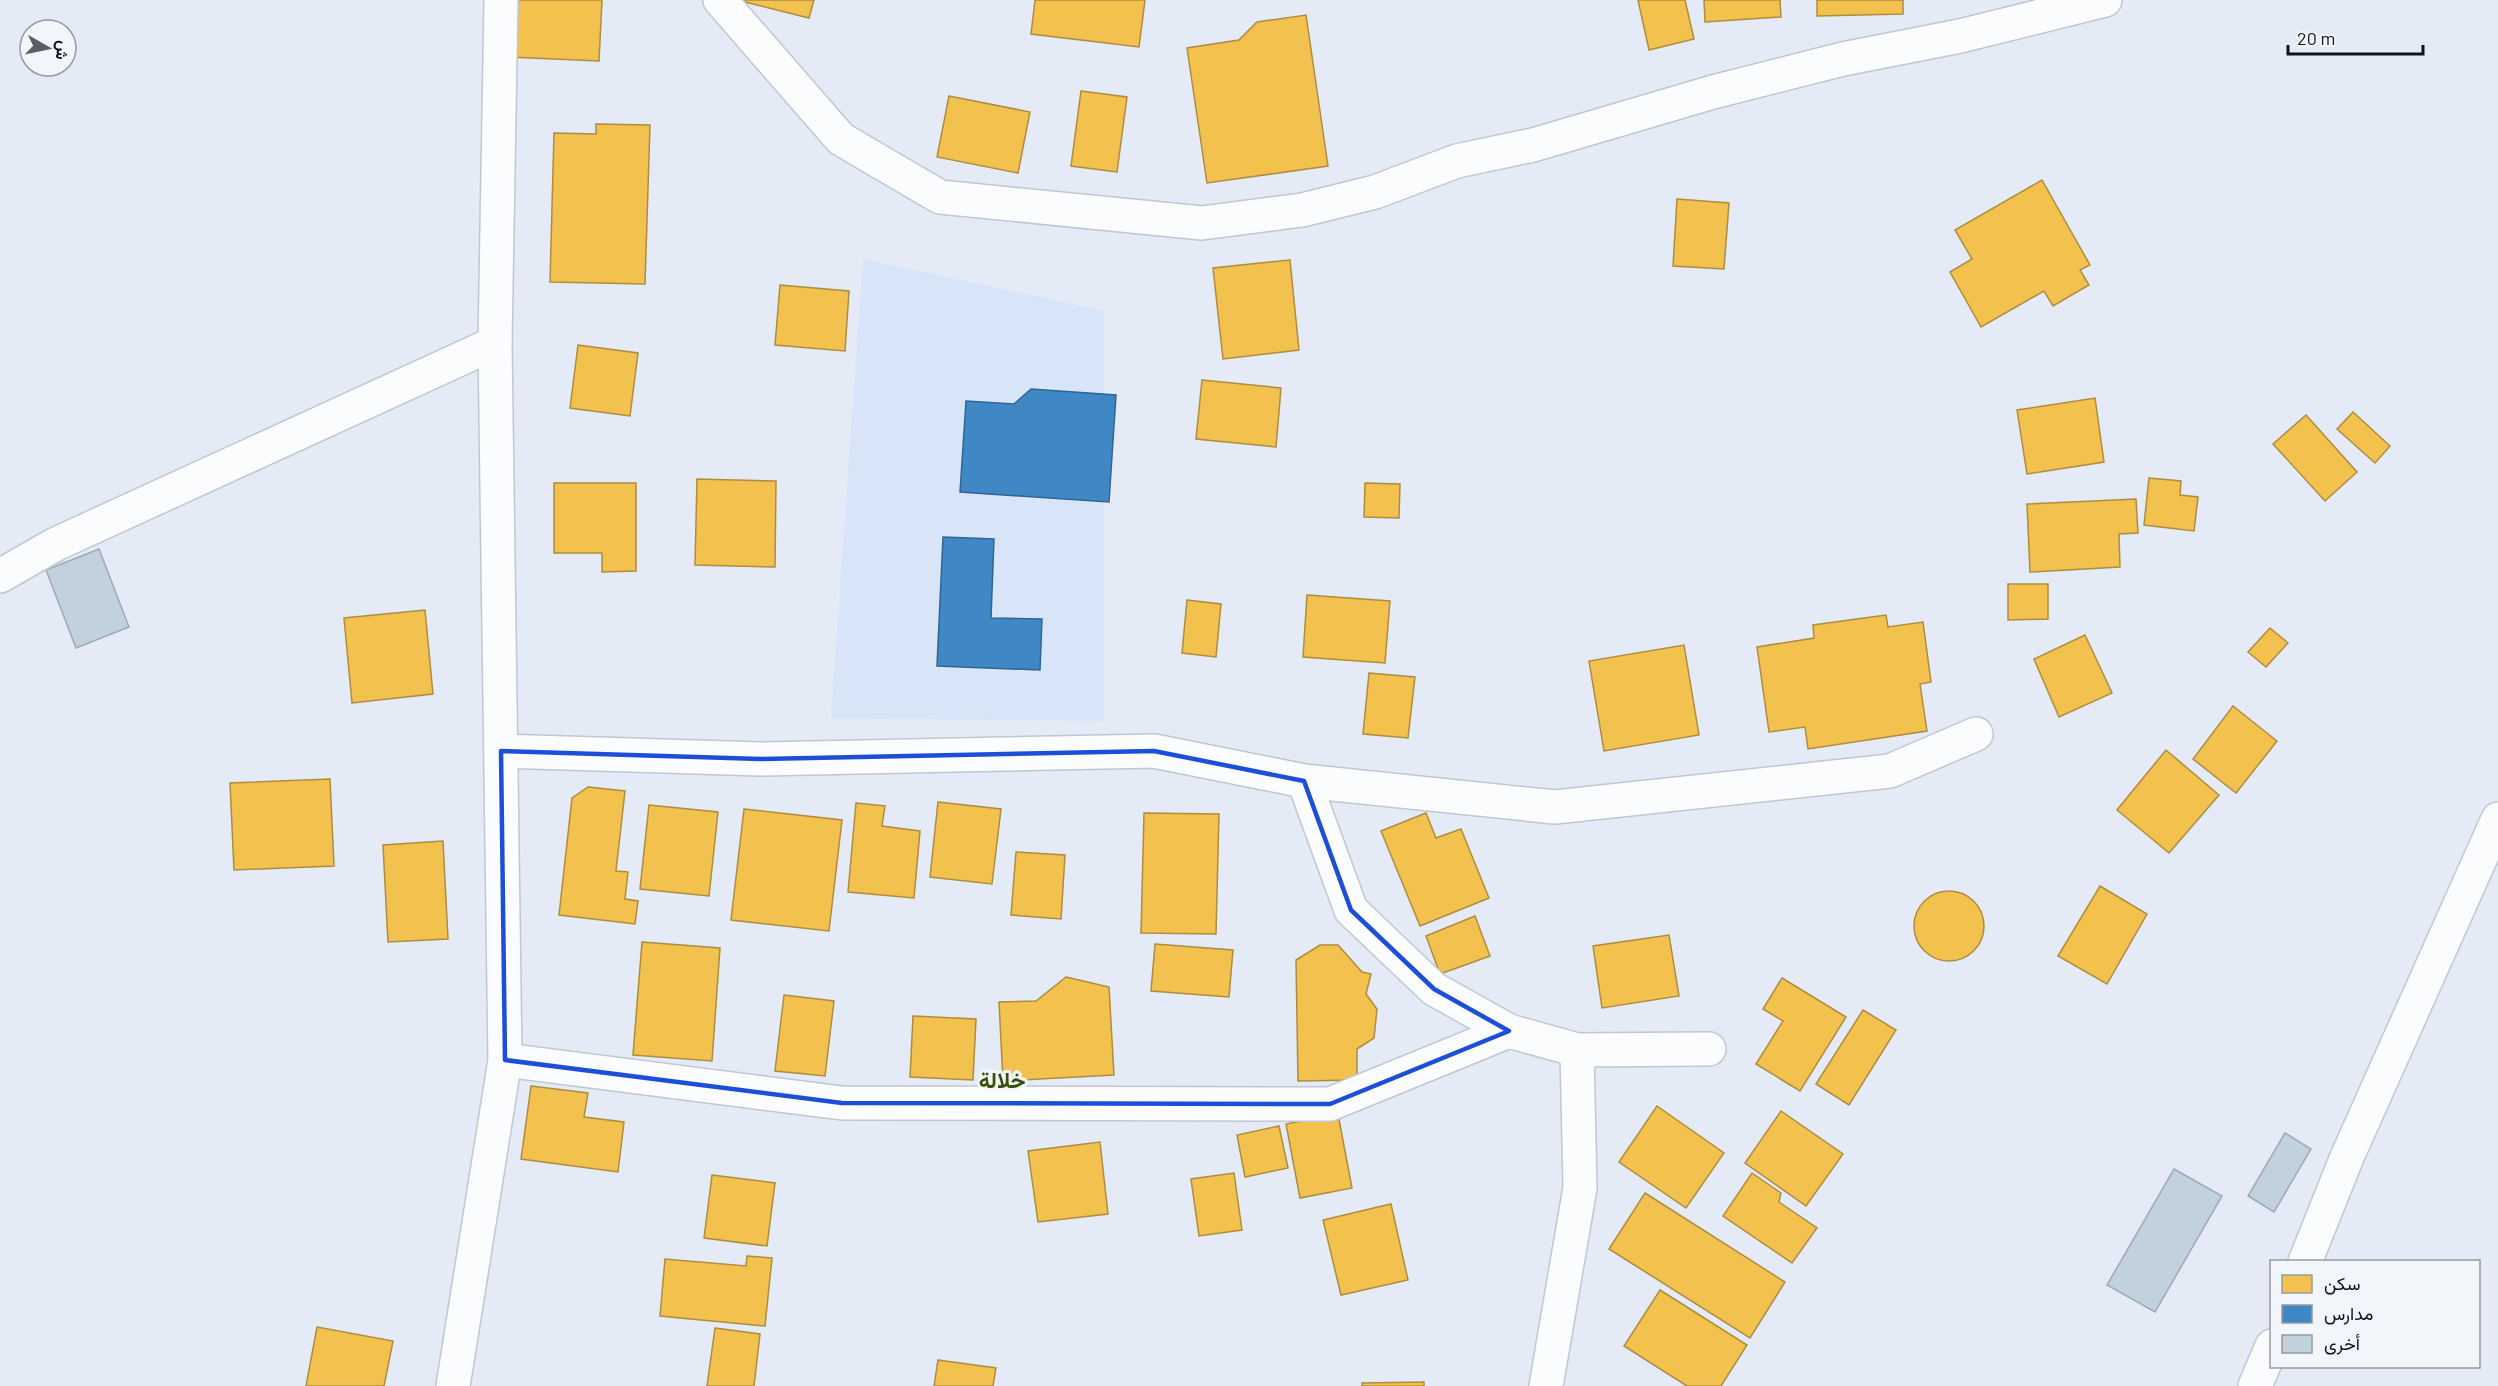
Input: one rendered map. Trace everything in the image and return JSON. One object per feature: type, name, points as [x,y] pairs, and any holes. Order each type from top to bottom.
[{"type":"street","points":[[453,1386],[505,1060],[495,343],[501,0]]},
{"type":"street","points":[[720,0],[841,139],[940,196],[1202,223],[1312,207],[1375,192],[1457,161],[1533,145],[1713,92],[1843,59],[1960,36],[2105,0]]},
{"type":"street","points":[[0,576],[56,544],[495,343]]},
{"type":"street","points":[[501,751],[761,759],[1154,751],[1304,781],[1555,807],[1890,771],[1976,735]]},
{"type":"street","points":[[1304,781],[1351,910],[1434,989],[1509,1031],[1577,1050],[1709,1049]]},
{"type":"street","points":[[2306,1260],[2347,1157],[2498,819]]},
{"type":"street","points":[[505,1060],[842,1103],[1330,1104],[1509,1031]]},
{"type":"street","points":[[1546,1386],[1580,1188],[1577,1050]]},
{"type":"street","points":[[2256,1386],[2270,1349]]},
{"type":"highlighted area","points":[[501,751],[761,759],[1154,751],[1304,781],[1351,910],[1434,989],[1509,1031],[1330,1104],[842,1103],[505,1060]]},
{"type":"shaded area","points":[[863,259],[1104,311],[1104,721],[831,718]]},
{"type":"building: سكن","points":[[510,0],[602,0],[599,61],[507,57]]},
{"type":"building: سكن","points":[[737,0],[814,0],[809,18]]},
{"type":"building: سكن","points":[[1035,0],[1145,0],[1139,47],[1031,34]]},
{"type":"building: سكن","points":[[1638,0],[1685,0],[1694,39],[1649,50]]},
{"type":"building: سكن","points":[[1704,0],[1780,0],[1781,17],[1705,22]]},
{"type":"building: سكن","points":[[1817,0],[1903,0],[1903,14],[1817,16]]},
{"type":"building: سكن","points":[[1306,15],[1328,166],[1207,183],[1187,48],[1239,40],[1257,22]]},
{"type":"building: سكن","points":[[1081,91],[1127,97],[1117,172],[1071,166]]},
{"type":"building: سكن","points":[[949,96],[1030,112],[1018,173],[937,157]]},
{"type":"building: سكن","points":[[596,124],[650,125],[645,284],[550,282],[554,133],[596,134]]},
{"type":"building: سكن","points":[[2042,180],[2090,265],[2080,270],[2089,285],[2053,306],[2044,291],[1981,327],[1950,272],[1972,259],[1955,230]]},
{"type":"building: سكن","points":[[1677,199],[1729,203],[1724,269],[1673,266]]},
{"type":"building: سكن","points":[[1290,260],[1299,350],[1223,359],[1213,268]]},
{"type":"building: سكن","points":[[780,285],[849,291],[845,351],[775,345]]},
{"type":"building: سكن","points":[[578,345],[638,353],[630,416],[570,408]]},
{"type":"building: سكن","points":[[1202,380],[1281,388],[1276,447],[1196,439]]},
{"type":"building: سكن","points":[[2095,398],[2104,462],[2027,474],[2017,410]]},
{"type":"building: سكن","points":[[2353,412],[2390,446],[2375,463],[2337,429]]},
{"type":"building: سكن","points":[[2306,415],[2357,472],[2325,501],[2273,444]]},
{"type":"building: سكن","points":[[2149,478],[2181,481],[2180,495],[2198,497],[2194,531],[2144,525]]},
{"type":"building: سكن","points":[[697,479],[776,481],[775,567],[695,565]]},
{"type":"building: سكن","points":[[554,483],[636,483],[636,571],[602,572],[602,553],[554,553]]},
{"type":"building: سكن","points":[[1365,483],[1400,484],[1399,518],[1364,517]]},
{"type":"building: سكن","points":[[2136,499],[2138,533],[2119,534],[2120,567],[2030,572],[2027,504]]},
{"type":"building: سكن","points":[[2008,584],[2048,584],[2048,619],[2008,620]]},
{"type":"building: سكن","points":[[1307,595],[1390,601],[1385,663],[1303,657]]},
{"type":"building: سكن","points":[[1187,600],[1221,604],[1216,657],[1182,653]]},
{"type":"building: سكن","points":[[425,610],[433,694],[352,703],[344,618]]},
{"type":"building: سكن","points":[[1886,615],[1888,627],[1923,622],[1931,682],[1920,684],[1927,731],[1808,749],[1805,727],[1769,732],[1757,647],[1814,638],[1813,625]]},
{"type":"building: سكن","points":[[2270,628],[2288,643],[2266,667],[2248,652]]},
{"type":"building: سكن","points":[[2085,635],[2112,693],[2059,717],[2034,659]]},
{"type":"building: سكن","points":[[1684,645],[1699,735],[1604,751],[1589,661]]},
{"type":"building: سكن","points":[[1369,673],[1415,677],[1408,738],[1363,734]]},
{"type":"building: سكن","points":[[2233,706],[2277,741],[2236,793],[2193,759]]},
{"type":"building: سكن","points":[[2166,750],[2219,795],[2169,853],[2117,810]]},
{"type":"building: سكن","points":[[330,779],[334,866],[234,870],[230,783]]},
{"type":"building: سكن","points":[[588,787],[625,791],[616,871],[628,872],[625,899],[638,901],[635,924],[559,915],[572,798]]},
{"type":"building: سكن","points":[[938,802],[1001,809],[992,884],[930,877]]},
{"type":"building: سكن","points":[[856,803],[885,806],[882,826],[920,831],[914,898],[848,892]]},
{"type":"building: سكن","points":[[649,805],[718,812],[709,896],[640,889]]},
{"type":"building: سكن","points":[[744,809],[842,820],[829,931],[731,920]]},
{"type":"building: سكن","points":[[1144,813],[1219,814],[1216,934],[1141,933]]},
{"type":"building: سكن","points":[[1426,813],[1436,838],[1461,829],[1489,898],[1420,926],[1381,831]]},
{"type":"building: سكن","points":[[443,841],[448,939],[388,942],[383,845]]},
{"type":"building: سكن","points":[[1016,852],[1065,855],[1061,919],[1011,915]]},
{"type":"building: سكن","points":[[2100,886],[2147,914],[2107,984],[2058,956]]},
{"type":"building: سكن","points":[[1956,891],[1969,897],[1978,906],[1982,912],[1984,926],[1982,940],[1974,951],[1963,959],[1942,961],[1924,951],[1916,940],[1914,919],[1924,901],[1935,893]]},
{"type":"building: سكن","points":[[1475,916],[1490,956],[1440,974],[1426,936]]},
{"type":"building: سكن","points":[[1669,935],[1679,996],[1602,1008],[1593,946]]},
{"type":"building: سكن","points":[[642,942],[720,948],[712,1061],[633,1055]]},
{"type":"building: سكن","points":[[1155,944],[1233,950],[1229,997],[1151,991]]},
{"type":"building: سكن","points":[[1320,945],[1338,945],[1362,972],[1371,974],[1366,994],[1377,1009],[1374,1038],[1357,1049],[1357,1080],[1298,1081],[1296,960]]},
{"type":"building: سكن","points":[[1066,977],[1109,987],[1114,1075],[1003,1081],[999,1002],[1036,1001]]},
{"type":"building: سكن","points":[[1782,978],[1846,1017],[1800,1091],[1756,1064],[1783,1021],[1763,1009]]},
{"type":"building: سكن","points":[[784,995],[834,1001],[825,1076],[775,1071]]},
{"type":"building: سكن","points":[[1863,1010],[1896,1030],[1849,1105],[1816,1084]]},
{"type":"building: سكن","points":[[913,1016],[976,1019],[973,1080],[910,1077]]},
{"type":"building: سكن","points":[[531,1086],[588,1093],[584,1117],[624,1122],[618,1172],[521,1159]]},
{"type":"building: سكن","points":[[1657,1106],[1724,1153],[1686,1208],[1619,1162]]},
{"type":"building: سكن","points":[[1781,1111],[1843,1154],[1806,1206],[1745,1163]]},
{"type":"building: سكن","points":[[1338,1114],[1352,1188],[1300,1198],[1286,1124]]},
{"type":"building: سكن","points":[[1279,1126],[1288,1168],[1245,1177],[1237,1135]]},
{"type":"building: سكن","points":[[1100,1142],[1108,1214],[1038,1222],[1028,1151]]},
{"type":"building: سكن","points":[[1234,1173],[1242,1230],[1199,1236],[1191,1179]]},
{"type":"building: سكن","points":[[1752,1173],[1781,1193],[1779,1202],[1817,1228],[1792,1263],[1723,1216]]},
{"type":"building: سكن","points":[[712,1175],[775,1183],[767,1246],[704,1238]]},
{"type":"building: سكن","points":[[1645,1193],[1785,1282],[1750,1338],[1609,1249]]},
{"type":"building: سكن","points":[[1391,1204],[1408,1280],[1341,1295],[1323,1220]]},
{"type":"building: سكن","points":[[747,1256],[772,1258],[765,1326],[660,1316],[665,1259],[746,1266]]},
{"type":"building: سكن","points":[[1660,1290],[1747,1345],[1721,1386],[1687,1386],[1624,1346]]},
{"type":"building: سكن","points":[[317,1327],[393,1341],[384,1386],[306,1386]]},
{"type":"building: سكن","points":[[715,1328],[760,1334],[754,1386],[707,1386]]},
{"type":"building: سكن","points":[[938,1360],[996,1368],[993,1386],[934,1386]]},
{"type":"building: سكن","points":[[1424,1382],[1424,1386],[1362,1386],[1362,1383]]},
{"type":"building: مدارس","points":[[1031,389],[1116,395],[1109,502],[960,492],[966,401],[1014,404]]},
{"type":"building: مدارس","points":[[943,537],[994,539],[991,618],[1042,619],[1040,670],[937,666]]},
{"type":"building: أخرى","points":[[99,549],[129,627],[76,648],[46,570]]},
{"type":"building: أخرى","points":[[2285,1133],[2311,1149],[2274,1212],[2248,1196]]},
{"type":"building: أخرى","points":[[2174,1169],[2222,1196],[2155,1312],[2107,1285]]},
{"type":"district","name":"خلالة","points":[[1002,1080]]}]
